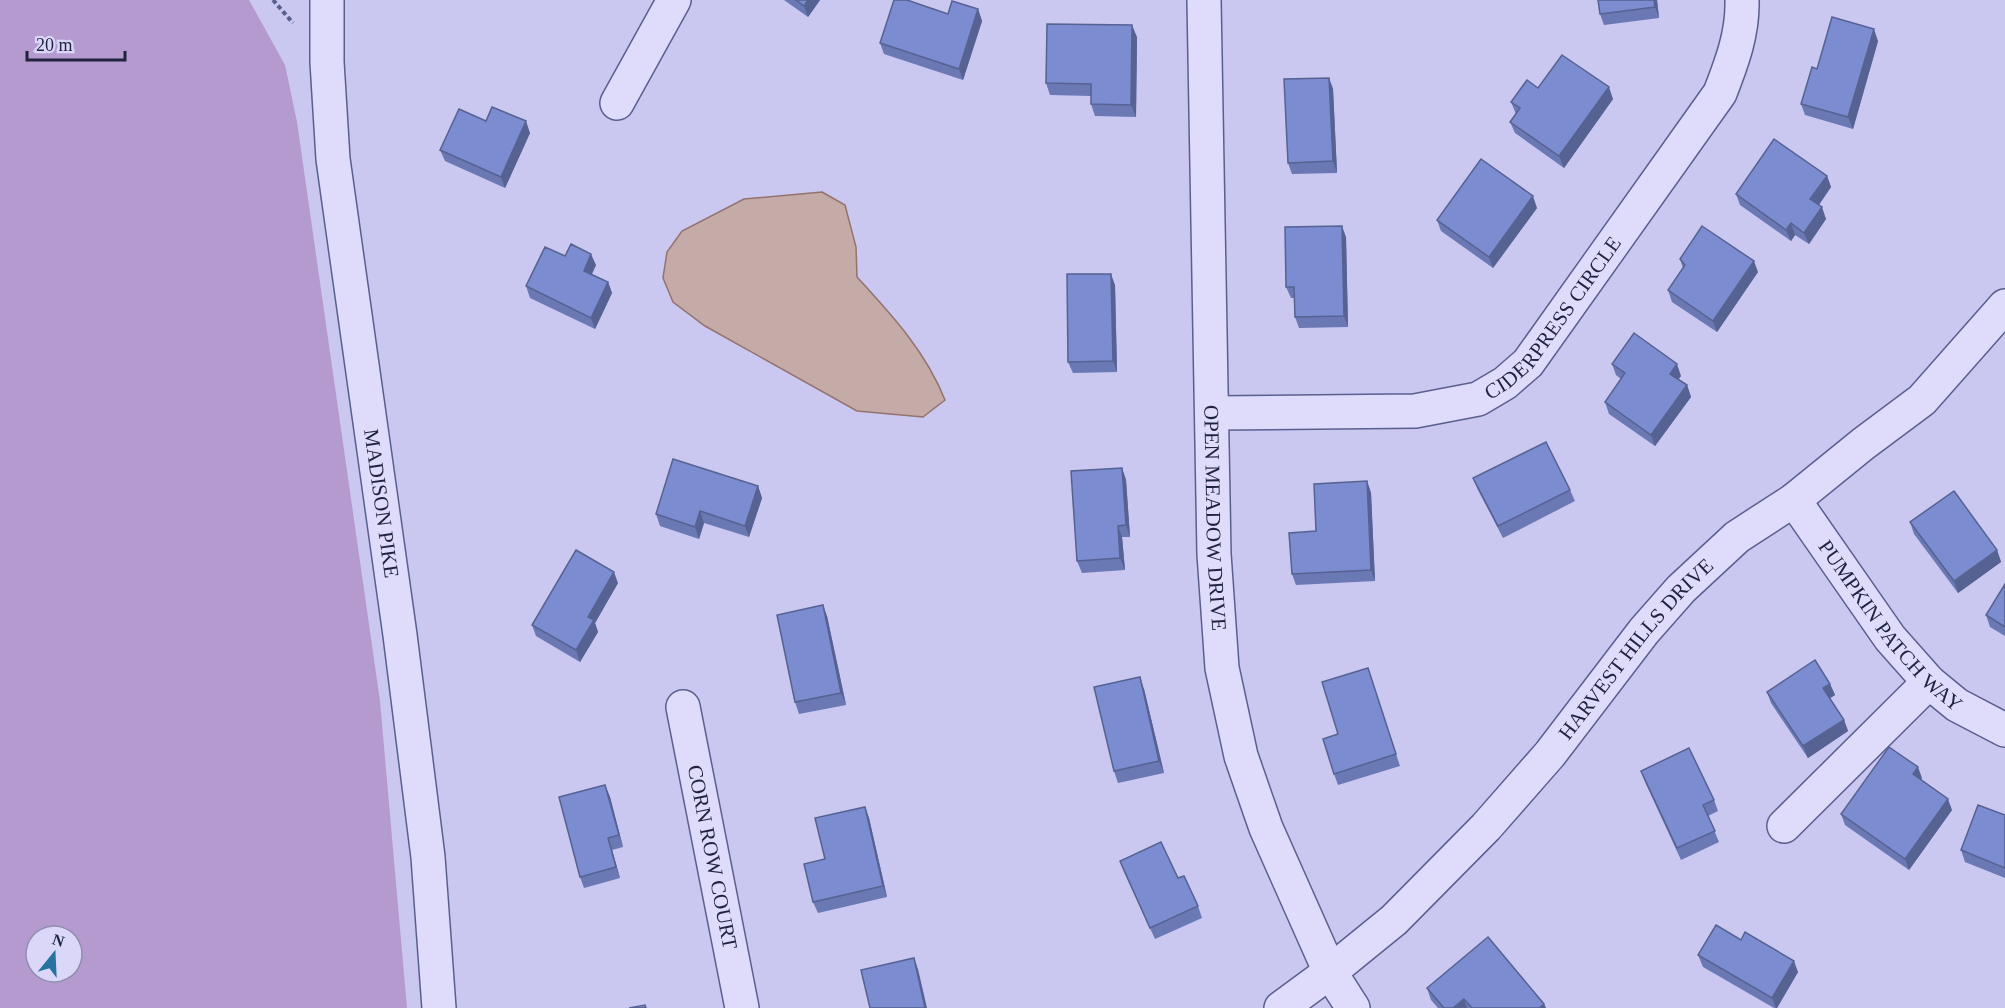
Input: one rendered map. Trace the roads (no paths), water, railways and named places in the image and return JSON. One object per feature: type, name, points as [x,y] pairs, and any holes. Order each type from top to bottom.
[{"type":"street","name":"MADISON PIKE","points":[[327,0],[327,62],[333,159],[403,658],[428,857],[439,1008]]},
{"type":"street","points":[[617,103],[674,0]]},
{"type":"street","name":"OPEN MEADOW DRIVE","points":[[1204,0],[1214,554],[1222,668],[1241,756],[1259,808],[1330,972],[1353,1008]]},
{"type":"street","name":"CIDERPRESS CIRCLE","points":[[1213,413],[1415,411],[1478,399],[1505,383],[1528,363],[1720,93],[1735,55],[1743,18],[1742,0]]},
{"type":"street","name":"HARVEST HILLS DRIVE","points":[[1281,1008],[1394,920],[1486,827],[1550,754],[1644,631],[1681,588],[1737,537],[1794,501],[1863,444],[1922,400],[2005,306]]},
{"type":"street","name":"PUMPKIN PATCH WAY","points":[[1794,501],[1890,638],[1929,682],[1957,705],[2005,730]]},
{"type":"street","points":[[1784,826],[1929,682]]},
{"type":"street","name":"CORN ROW COURT","points":[[683,706],[741,1008]]}]
